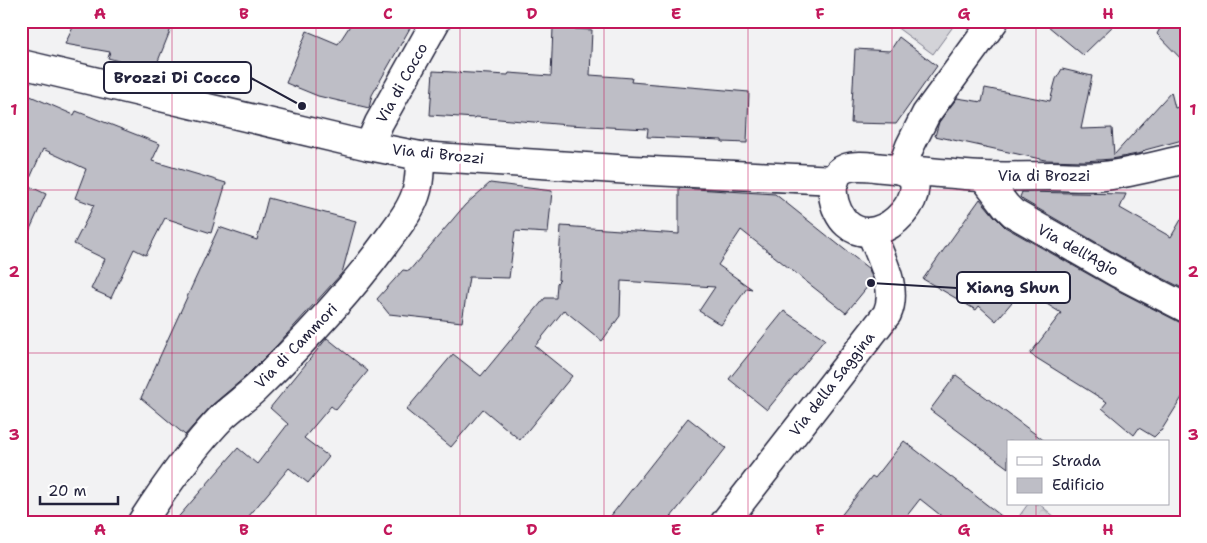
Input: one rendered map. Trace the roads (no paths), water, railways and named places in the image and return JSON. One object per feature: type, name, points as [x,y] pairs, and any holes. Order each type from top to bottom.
[{"type":"street","name":"Via di Cocco","points":[[369,146],[379,122],[436,21]]},
{"type":"street","points":[[835,180],[833,192],[835,202],[846,224],[855,229],[871,232],[880,230],[891,224],[908,207],[913,194],[914,178],[908,172],[901,170],[910,146],[926,114],[994,21]]},
{"type":"street","name":"Via di Brozzi","points":[[21,64],[369,146],[420,156],[632,170],[835,180],[843,169],[853,166],[983,176],[1103,176],[1186,159]]},
{"type":"street","name":"Via di Cammori","points":[[142,522],[184,462],[223,416],[253,390],[358,280],[404,218],[413,201],[418,188],[420,156]]},
{"type":"street","name":"Via dell'Agio","points":[[983,176],[1013,213],[1118,273],[1186,308]]},
{"type":"street","name":"Via della Saggina","points":[[725,522],[887,314],[891,306],[891,290],[871,232]]},
{"type":"place","name":"Brozzi Di Cocco","points":[[302,106]]},
{"type":"place","name":"Xiang Shun","points":[[871,283]]}]
